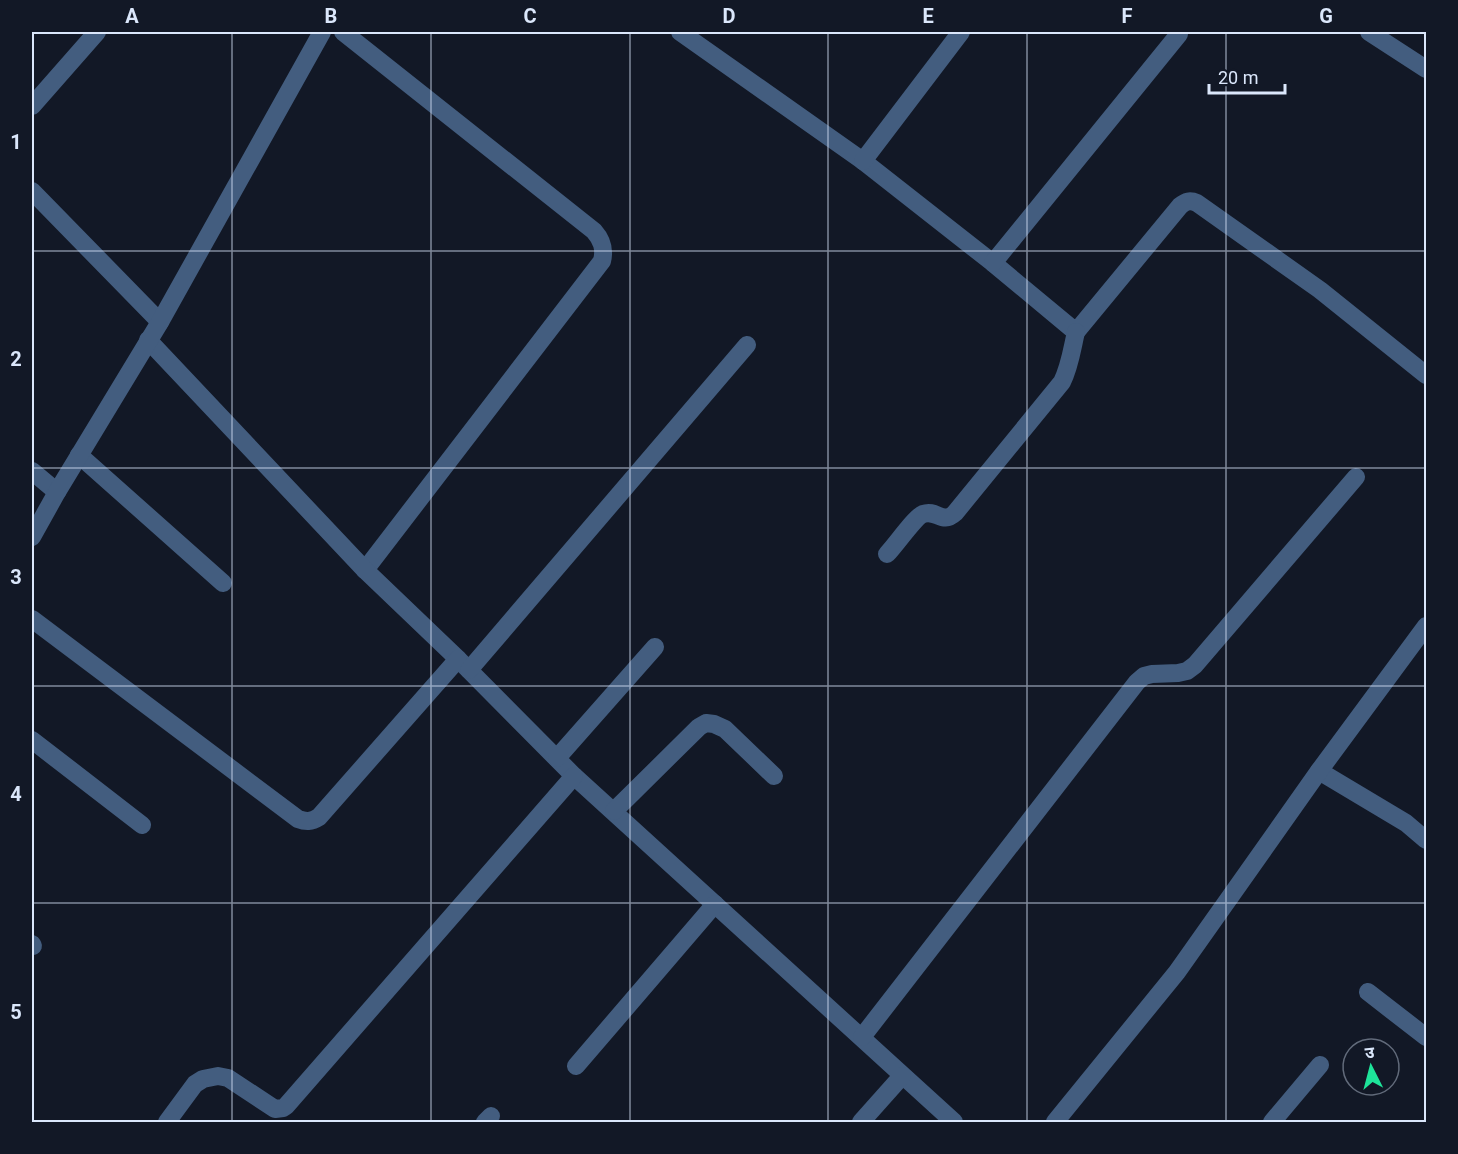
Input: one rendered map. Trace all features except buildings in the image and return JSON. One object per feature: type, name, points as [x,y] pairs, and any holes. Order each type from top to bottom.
[{"type":"street","points":[[32,106],[97,32]]},
{"type":"street","points":[[32,537],[160,322],[322,32]]},
{"type":"street","points":[[343,32],[594,231],[602,242],[604,254],[602,261],[365,570]]},
{"type":"street","points":[[680,32],[863,161],[993,262],[1076,332]]},
{"type":"street","points":[[863,161],[961,32]]},
{"type":"street","points":[[1370,32],[1426,69]]},
{"type":"street","points":[[993,262],[1179,34]]},
{"type":"street","points":[[32,191],[160,322]]},
{"type":"street","points":[[888,554],[920,516],[931,513],[947,518],[955,513],[1062,382],[1070,361],[1076,332],[1180,206],[1188,201],[1197,203],[1320,290],[1426,375]]},
{"type":"street","points":[[148,340],[365,570],[463,664],[574,776],[954,1122]]},
{"type":"street","points":[[32,620],[288,812],[298,819],[310,822],[319,817],[463,664],[747,345]]},
{"type":"street","points":[[79,455],[223,583]]},
{"type":"street","points":[[32,471],[57,492]]},
{"type":"street","points":[[861,1037],[1137,682],[1144,676],[1178,673],[1195,665],[1356,477]]},
{"type":"street","points":[[1055,1122],[1177,972],[1319,771],[1426,626]]},
{"type":"street","points":[[557,758],[655,647]]},
{"type":"street","points":[[614,811],[699,727],[706,723],[725,729],[774,776]]},
{"type":"street","points":[[32,740],[142,825]]},
{"type":"street","points":[[1319,771],[1406,823],[1426,840]]},
{"type":"street","points":[[167,1122],[195,1084],[202,1079],[218,1076],[228,1078],[275,1109],[286,1106],[574,776]]},
{"type":"street","points":[[576,1066],[715,904]]},
{"type":"street","points":[[1368,992],[1426,1037]]},
{"type":"street","points":[[1272,1122],[1320,1065]]},
{"type":"street","points":[[861,1122],[902,1076]]}]
